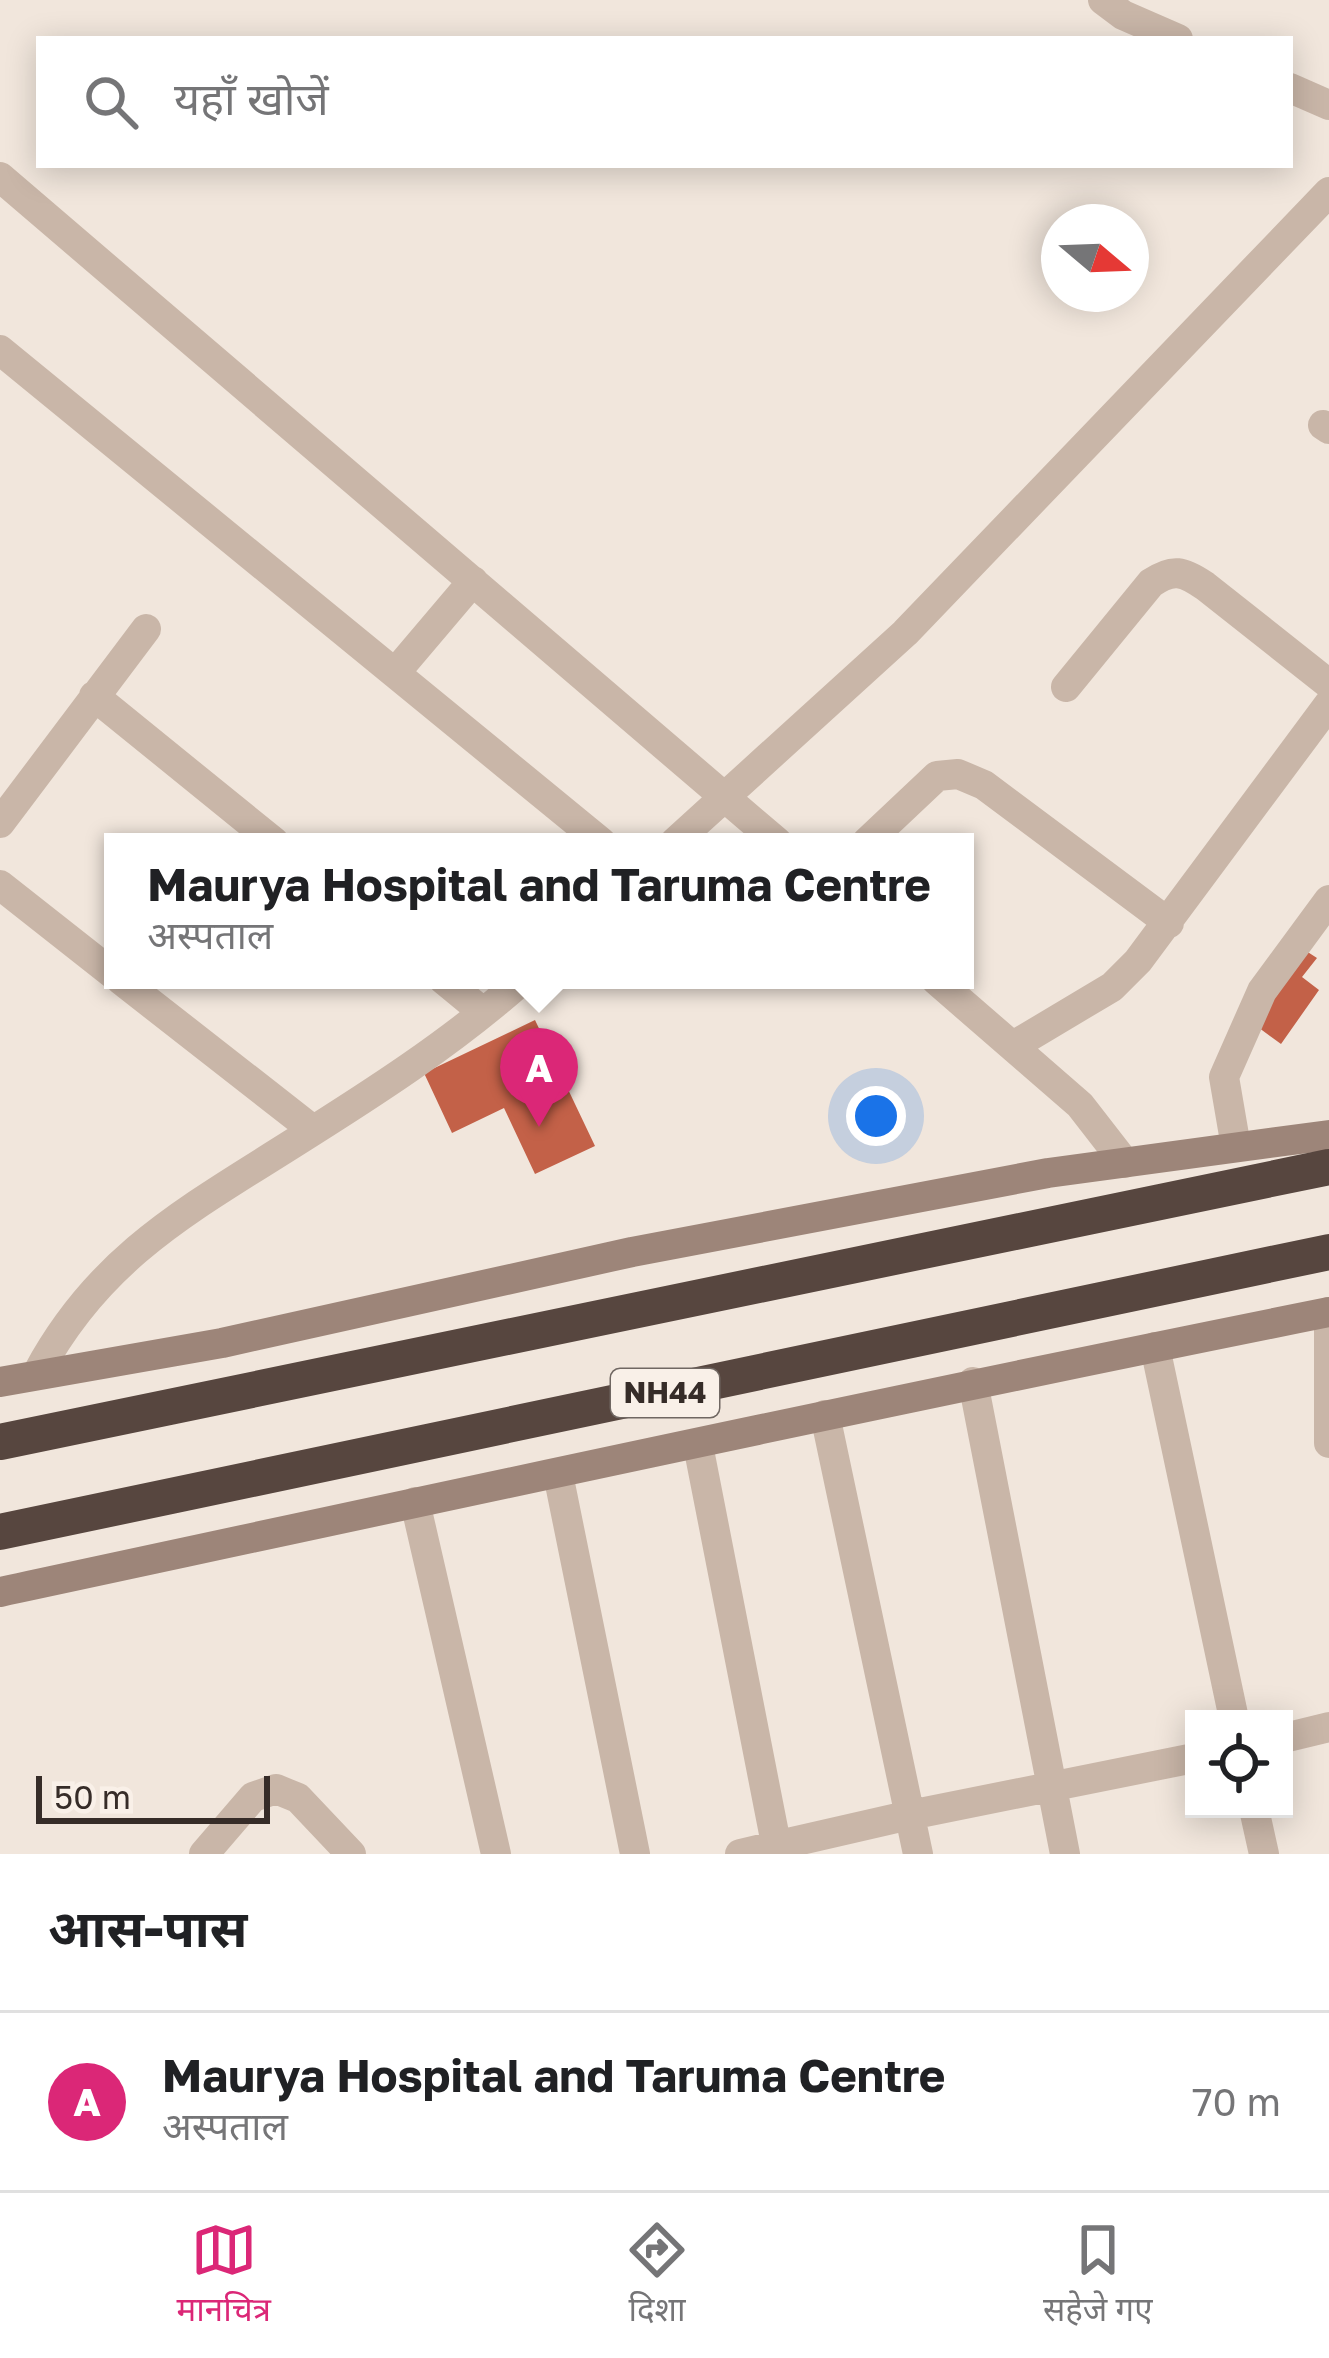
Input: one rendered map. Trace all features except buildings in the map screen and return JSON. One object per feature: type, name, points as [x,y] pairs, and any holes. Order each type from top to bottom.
[{"type":"highway","points":[[0,1442],[1329,1167]]},
{"type":"highway","name":"NH44","points":[[0,1532],[1329,1252]]},
{"type":"street","points":[[1103,0],[1123,16],[1171,36]]},
{"type":"street","points":[[1293,89],[1329,105]]},
{"type":"street","points":[[0,177],[767,833]]},
{"type":"street","points":[[685,833],[905,633],[1329,192]]},
{"type":"street","points":[[0,350],[591,833]]},
{"type":"street","points":[[1066,687],[1150,583],[1168,571],[1185,572],[1205,586],[1329,684]]},
{"type":"street","points":[[395,674],[473,581]]},
{"type":"street","points":[[0,824],[146,628]]},
{"type":"street","points":[[94,696],[263,833]]},
{"type":"street","points":[[1013,1046],[1112,987],[1169,923],[1329,704]]},
{"type":"street","points":[[876,833],[937,776],[958,774],[985,785],[1169,923]]},
{"type":"street","points":[[0,885],[104,967]]},
{"type":"street","points":[[1236,1148],[1224,1077],[1262,991],[1329,901]]},
{"type":"street","points":[[133,989],[313,1130]]},
{"type":"street","points":[[455,989],[483,1012]]},
{"type":"street","points":[[38,1372],[82,1302],[127,1256],[178,1215],[313,1130],[511,989]]},
{"type":"street","points":[[946,989],[1080,1105],[1125,1163]]},
{"type":"street","points":[[0,1382],[222,1342],[655,1247],[1048,1173],[1329,1135]]},
{"type":"street","points":[[0,1592],[973,1382],[1329,1312],[1329,1443]]},
{"type":"street","points":[[1155,1347],[1232,1710]]},
{"type":"street","points":[[973,1382],[1065,1854]]},
{"type":"street","points":[[825,1415],[918,1854]]},
{"type":"street","points":[[698,1445],[777,1850]]},
{"type":"street","points":[[558,1474],[635,1854]]},
{"type":"street","points":[[415,1502],[496,1854]]},
{"type":"street","points":[[1293,1736],[1329,1727]]},
{"type":"street","points":[[740,1854],[777,1850],[910,1815],[1185,1759]]},
{"type":"street","points":[[204,1854],[254,1797],[276,1789],[298,1798],[351,1854]]},
{"type":"street","points":[[1256,1818],[1264,1854]]},
{"type":"place","name":"Maurya Hospital and Taruma Centre","points":[[539,1127]]}]
